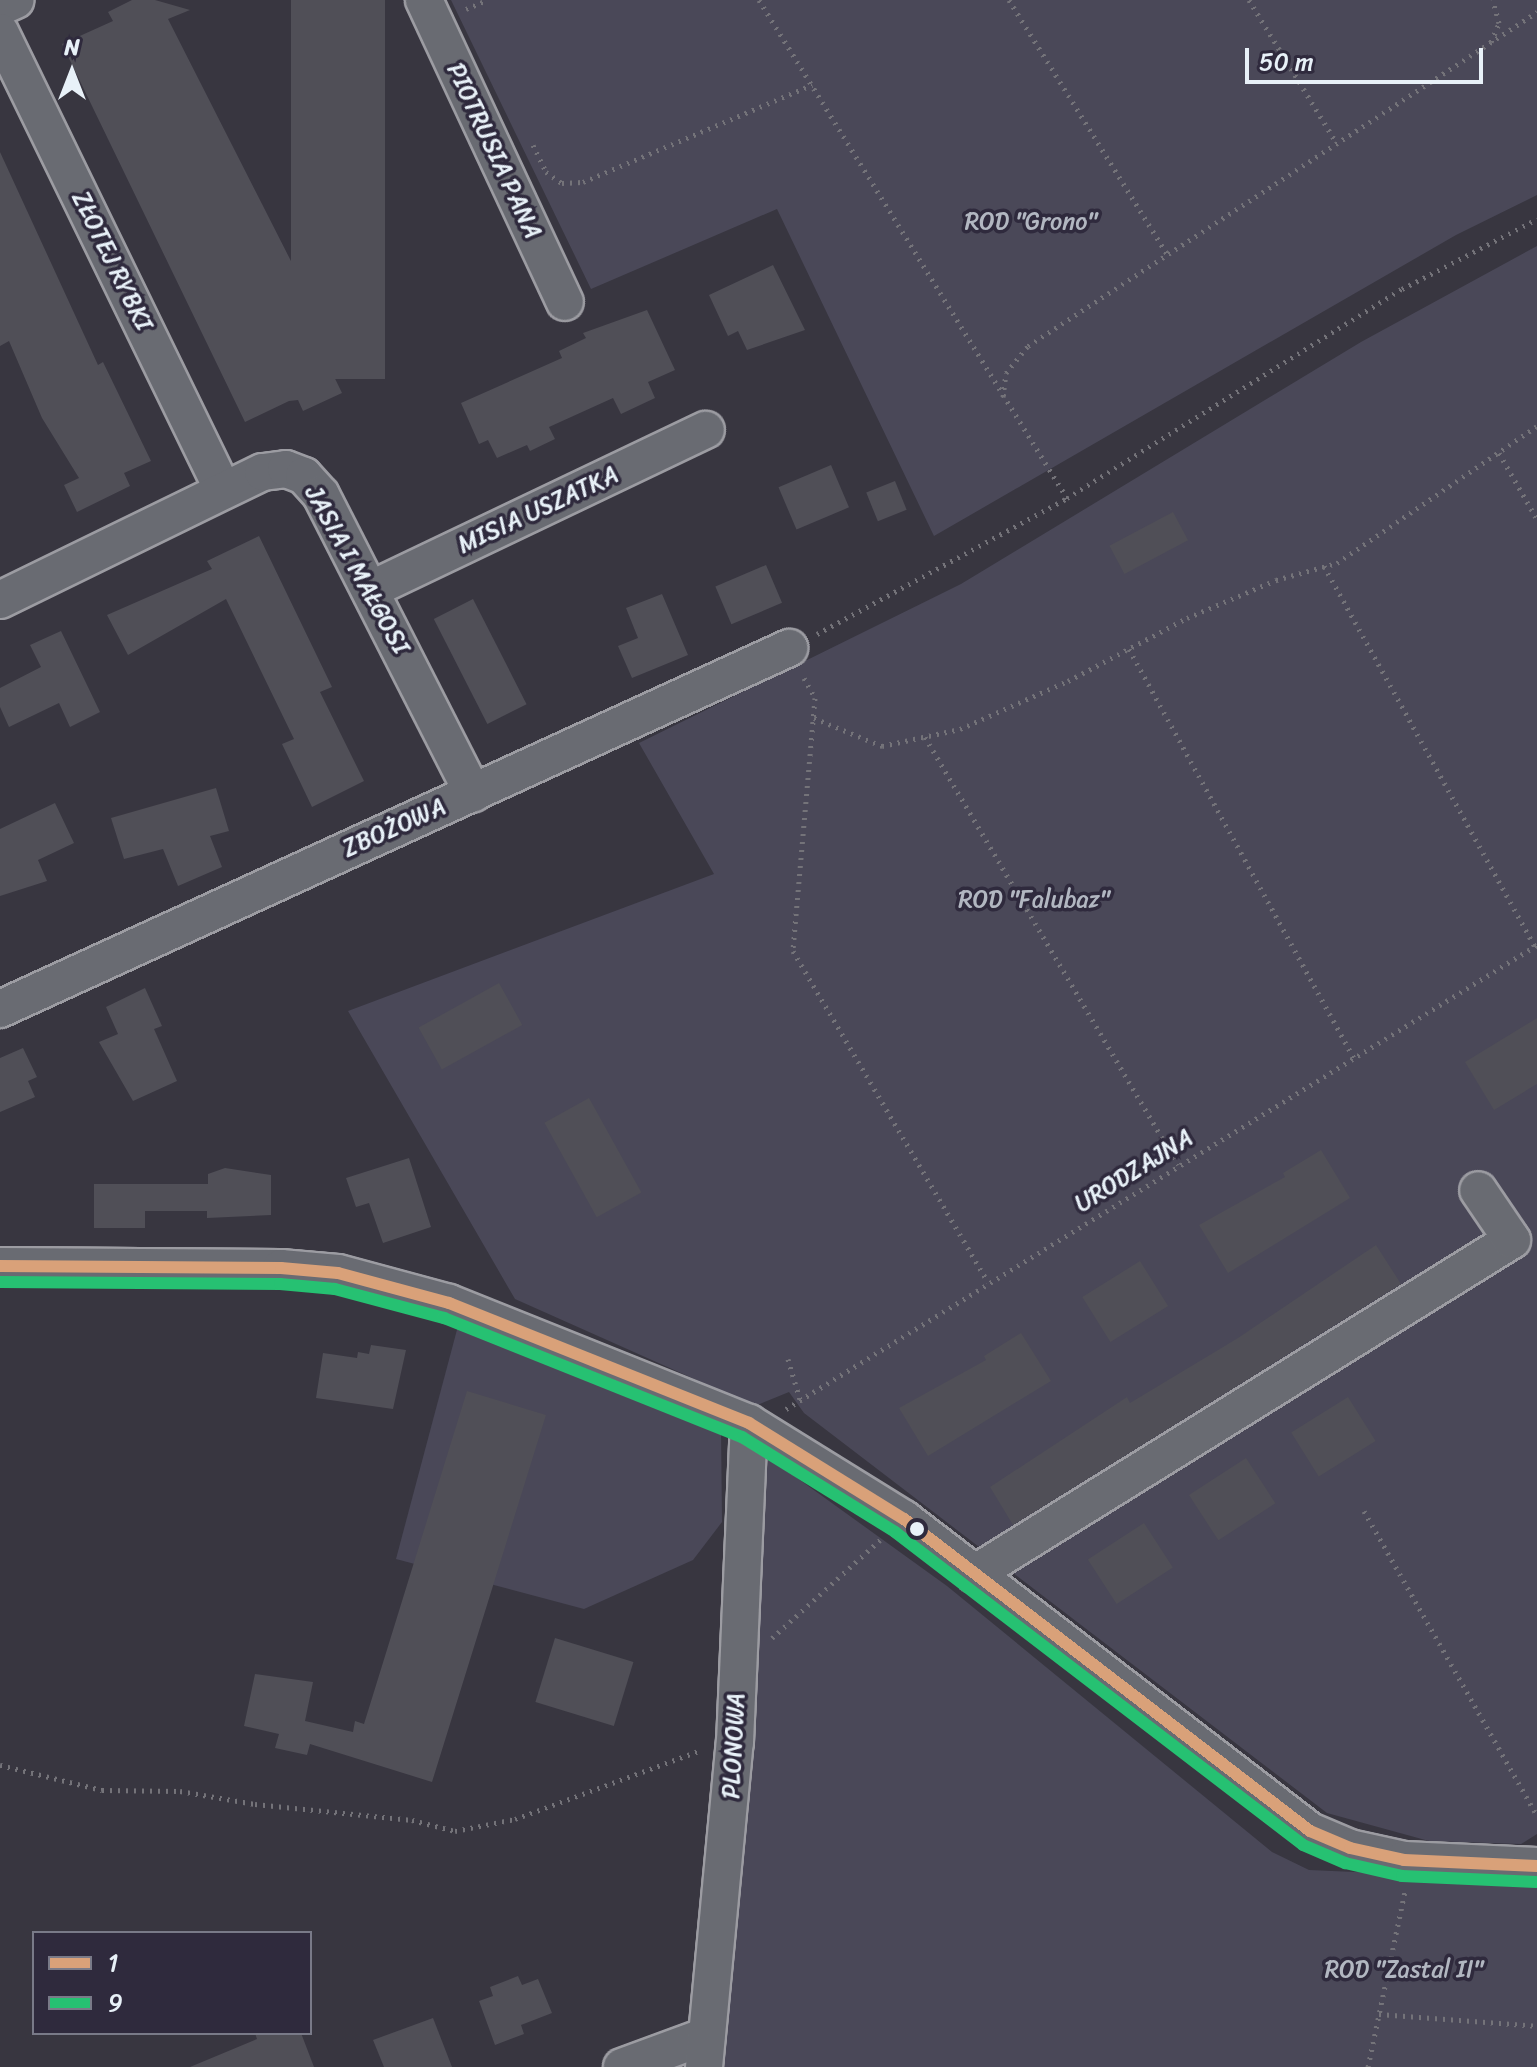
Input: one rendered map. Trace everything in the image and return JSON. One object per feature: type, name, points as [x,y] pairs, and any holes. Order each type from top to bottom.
[{"type":"street","points":[[0,7],[16,0]]},
{"type":"street","name":"PIOTRUSIA PANA","points":[[424,0],[565,302]]},
{"type":"street","name":"ZŁOTEJ RYBKI","points":[[0,32],[223,490]]},
{"type":"street","name":"MISIA USZATKA","points":[[370,590],[706,430]]},
{"type":"street","name":"JASIA I MAŁGOSI","points":[[0,600],[263,472],[286,469],[304,476],[321,495],[473,793]]},
{"type":"street","name":"ZBOŻOWA","points":[[0,1009],[789,648]]},
{"type":"street","points":[[974,1574],[1512,1240],[1478,1190]]},
{"type":"street","points":[[0,1266],[190,1264],[338,1273],[449,1303],[749,1423],[904,1519],[1310,1831],[1350,1848],[1410,1861],[1537,1866]]},
{"type":"street","name":"PLONOWA","points":[[705,2052],[735,1742],[749,1423]]},
{"type":"street","points":[[622,2067],[705,2052]]},
{"type":"path","points":[[462,0],[473,22]]},
{"type":"path","points":[[466,9],[487,0]]},
{"type":"path","points":[[759,0],[1067,498]]},
{"type":"path","points":[[1009,0],[1167,254]]},
{"type":"path","points":[[1249,0],[1336,142]]},
{"type":"path","points":[[1491,43],[1499,23],[1493,0]]},
{"type":"path","points":[[1003,397],[1006,373],[1028,346],[1537,12]]},
{"type":"path","points":[[526,131],[546,172],[562,183],[583,182],[812,85]]},
{"type":"path","points":[[988,1282],[793,951],[815,698],[789,648],[1067,498],[1402,289],[1537,219]]},
{"type":"path","points":[[814,718],[882,746],[960,729],[1250,591],[1337,563],[1537,426]]},
{"type":"path","points":[[1499,453],[1537,519]]},
{"type":"path","points":[[1324,566],[1536,946]]},
{"type":"path","points":[[1129,649],[1354,1058]]},
{"type":"path","points":[[925,737],[1178,1165]]},
{"type":"path","name":"URODZAJNA","points":[[749,1423],[801,1403],[988,1282],[1536,946]]},
{"type":"path","points":[[788,1359],[801,1403]]},
{"type":"path","points":[[1364,1511],[1537,1816]]},
{"type":"path","points":[[766,1644],[904,1519]]},
{"type":"path","points":[[0,1765],[102,1790],[180,1791],[255,1804],[412,1820],[455,1831],[515,1819],[707,1748]]},
{"type":"path","points":[[1368,2067],[1410,1861]]},
{"type":"path","points":[[1379,2014],[1537,2026]]},
{"type":"green space","name":"ROD \"Grono\"","points":[[451,0],[1537,0],[1537,195],[1456,235],[934,536],[777,209],[591,289]]},
{"type":"green space","name":"ROD \"Falubaz\"","points":[[1537,246],[1537,1834],[1521,1844],[1429,1841],[1327,1813],[804,1413],[789,1392],[755,1406],[515,1299],[348,1011],[714,874],[639,743],[961,584],[1361,342]]},
{"type":"green space","points":[[458,1326],[721,1430],[722,1522],[693,1560],[584,1609],[396,1559]]},
{"type":"green space","name":"ROD \"Zastal II\"","points":[[768,1457],[947,1586],[1272,1852],[1309,1870],[1537,1880],[1537,2067],[719,2067],[755,1740],[755,1566]]},
{"type":"building","points":[[132,0],[155,0],[190,10],[168,19],[324,326],[320,328],[333,354],[325,358],[342,393],[303,411],[298,400],[289,401],[245,422],[62,44],[113,21],[108,12]]},
{"type":"building","points":[[291,0],[385,0],[385,379],[291,379]]},
{"type":"building","points":[[0,152],[98,365],[103,362],[151,461],[124,473],[130,486],[77,512],[64,485],[79,478],[42,418],[9,341],[0,346]]},
{"type":"building","points":[[773,265],[805,330],[747,350],[738,331],[728,336],[709,295]]},
{"type":"building","points":[[647,310],[675,370],[648,382],[655,398],[621,414],[613,398],[549,427],[555,439],[530,451],[527,445],[497,458],[488,440],[479,444],[461,403],[562,358],[559,351],[586,338],[583,333]]},
{"type":"building","points":[[831,465],[849,507],[797,530],[779,487]]},
{"type":"building","points":[[895,481],[907,510],[878,521],[866,493]]},
{"type":"building","points":[[1173,512],[1188,540],[1124,574],[1109,546]]},
{"type":"building","points":[[259,536],[332,687],[320,692],[364,781],[312,807],[282,744],[294,739],[226,599],[128,655],[107,615],[212,569],[207,561]]},
{"type":"building","points":[[766,565],[782,603],[731,624],[715,586]]},
{"type":"building","points":[[662,594],[688,655],[632,678],[618,646],[638,638],[626,608]]},
{"type":"building","points":[[473,599],[527,704],[487,724],[434,619]]},
{"type":"building","points":[[61,631],[100,712],[70,727],[59,703],[9,727],[0,707],[0,688],[41,667],[30,645]]},
{"type":"building","points":[[216,788],[229,831],[210,836],[222,867],[178,886],[163,849],[124,859],[111,818]]},
{"type":"building","points":[[55,803],[74,843],[38,860],[47,881],[0,896],[0,829]]},
{"type":"building","points":[[499,983],[522,1025],[442,1070],[419,1028]]},
{"type":"building","points":[[145,988],[162,1026],[154,1029],[177,1081],[133,1101],[99,1042],[118,1034],[106,1007]]},
{"type":"building","points":[[1537,1018],[1537,1084],[1494,1110],[1465,1062]]},
{"type":"building","points":[[23,1048],[37,1077],[28,1081],[35,1097],[0,1112],[0,1058]]},
{"type":"building","points":[[589,1098],[641,1192],[597,1217],[544,1123]]},
{"type":"building","points":[[1321,1150],[1350,1198],[1228,1273],[1199,1225],[1285,1177],[1283,1173]]},
{"type":"building","points":[[409,1158],[431,1227],[383,1243],[369,1203],[356,1207],[346,1178]]},
{"type":"building","points":[[225,1168],[271,1175],[271,1215],[207,1218],[207,1211],[145,1211],[145,1228],[94,1228],[94,1184],[208,1184],[208,1174]]},
{"type":"building","points":[[1376,1245],[1401,1284],[1013,1525],[990,1487],[1127,1397],[1130,1403],[1238,1338]]},
{"type":"building","points":[[1140,1261],[1168,1306],[1110,1342],[1082,1297]]},
{"type":"building","points":[[1021,1333],[1051,1381],[928,1456],[899,1408],[986,1360],[984,1356]]},
{"type":"building","points":[[371,1345],[406,1350],[393,1409],[316,1398],[323,1353],[357,1358],[358,1352],[369,1354]]},
{"type":"building","points":[[467,1391],[546,1415],[432,1782],[310,1744],[307,1755],[275,1748],[279,1734],[244,1726],[255,1674],[313,1682],[305,1721],[353,1732],[355,1721],[364,1724]]},
{"type":"building","points":[[1348,1397],[1376,1441],[1319,1477],[1291,1433]]},
{"type":"building","points":[[1246,1458],[1275,1503],[1218,1540],[1189,1495]]},
{"type":"building","points":[[1144,1523],[1173,1567],[1117,1604],[1088,1559]]},
{"type":"building","points":[[555,1638],[633,1662],[614,1726],[535,1702]]},
{"type":"building","points":[[518,1976],[522,1985],[538,1979],[552,2013],[521,2025],[524,2034],[495,2045],[479,2001],[493,1996],[490,1987]]},
{"type":"building","points":[[433,2018],[452,2067],[384,2067],[373,2040]]},
{"type":"building","points":[[256,2035],[302,2035],[314,2067],[190,2067],[257,2039]]},
{"type":"transit line","name":"1","points":[[0,1266],[281,1268],[338,1273],[449,1303],[749,1423],[904,1519],[1310,1831],[1350,1848],[1404,1860],[1537,1866]]},
{"type":"transit line","name":"9","points":[[0,1282],[280,1284],[335,1289],[444,1318],[742,1437],[895,1532],[1303,1845],[1345,1863],[1402,1876],[1536,1882]]}]
